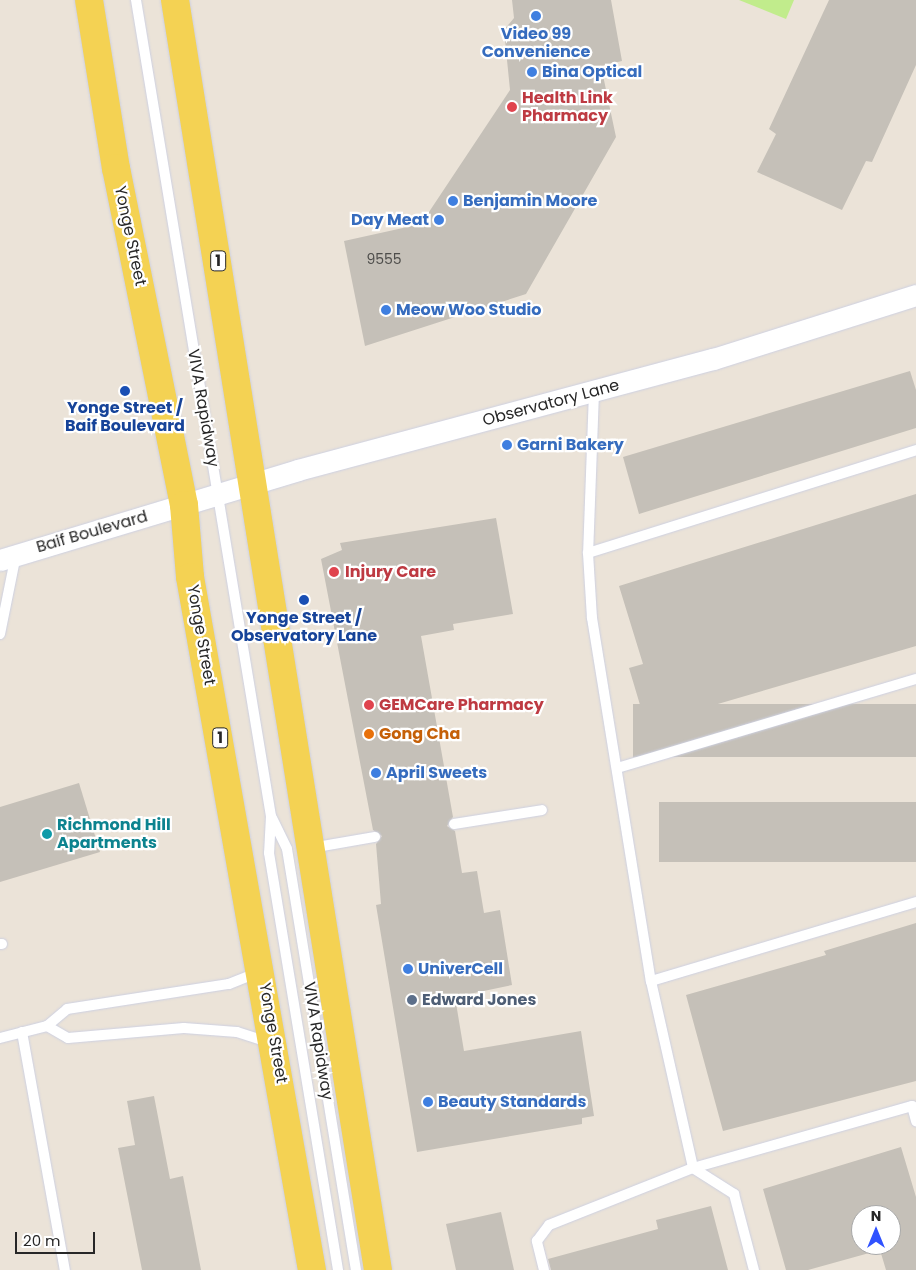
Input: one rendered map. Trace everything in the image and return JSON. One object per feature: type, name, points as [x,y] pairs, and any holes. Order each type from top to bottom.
[{"type":"main road","name":"Yonge Street","points":[[89,0],[116,168],[184,505],[190,577],[262,970],[312,1270]]},
{"type":"main road","name":"1","points":[[176,0],[378,1270]]},
{"type":"street","name":"Observatory Lane","points":[[184,505],[253,484],[594,392],[916,295]]},
{"type":"street","name":"Baif Boulevard","points":[[8,558],[184,505]]},
{"type":"lane","name":"VIVA Rapidway","points":[[136,0],[271,816],[269,853],[338,1270]]},
{"type":"lane","points":[[594,392],[588,553],[592,618],[651,981],[693,1168],[734,1194],[754,1270]]},
{"type":"lane","points":[[588,553],[916,450]]},
{"type":"lane","points":[[0,634],[8,558]]},
{"type":"lane","points":[[617,768],[916,680]]},
{"type":"lane","points":[[454,824],[542,810]]},
{"type":"lane","name":"VIVA Rapidway","points":[[271,816],[287,848],[356,1270]]},
{"type":"lane","points":[[311,848],[375,837]]},
{"type":"lane","points":[[651,981],[916,902]]},
{"type":"lane","points":[[0,1038],[47,1026],[67,1009],[229,984],[262,970]]},
{"type":"lane","points":[[47,1026],[68,1038],[184,1028],[237,1032],[275,1044]]},
{"type":"lane","points":[[22,1032],[65,1270]]},
{"type":"lane","points":[[544,1270],[537,1241],[549,1225],[693,1168],[914,1105],[916,1121]]},
{"type":"green space","points":[[739,0],[794,0],[786,19]]},
{"type":"building","points":[[512,0],[611,0],[622,61],[601,66],[616,137],[526,294],[365,346],[344,241],[421,224],[510,90],[504,30],[514,18]]},
{"type":"building","points":[[829,0],[916,0],[916,65],[872,162],[866,161],[842,210],[757,172],[776,134],[769,129]]},
{"type":"building","points":[[910,371],[916,390],[916,428],[639,514],[623,457]]},
{"type":"building","points":[[916,494],[916,646],[646,725],[629,668],[643,664],[619,586]]},
{"type":"building","points":[[496,518],[513,614],[453,624],[454,630],[421,636],[453,817],[447,826],[455,831],[462,873],[477,871],[484,913],[500,910],[512,985],[455,997],[464,1051],[581,1031],[594,1116],[582,1118],[582,1124],[417,1152],[376,905],[381,904],[376,844],[382,836],[373,830],[321,559],[342,550],[340,543]]},
{"type":"building","points":[[633,704],[916,704],[916,757],[633,757]]},
{"type":"building","name":"Richmond Hill Apartments","points":[[79,783],[100,852],[0,882],[0,807]]},
{"type":"building","points":[[659,802],[916,802],[916,862],[659,862]]},
{"type":"building","points":[[916,923],[916,1081],[723,1131],[686,995],[826,955],[824,951]]},
{"type":"building","points":[[154,1096],[170,1179],[183,1176],[201,1270],[142,1270],[118,1148],[135,1145],[127,1101]]},
{"type":"building","points":[[901,1147],[916,1197],[916,1270],[886,1270],[882,1255],[901,1255],[901,1205],[851,1205],[851,1255],[862,1255],[808,1270],[786,1270],[763,1189]]},
{"type":"building","points":[[711,1206],[728,1270],[551,1270],[548,1259],[658,1229],[656,1220]]},
{"type":"building","points":[[501,1212],[514,1270],[456,1270],[446,1224]]},
{"type":"place","name":"Video 99 Convenience","points":[[536,16]]},
{"type":"place","name":"Bina Optical","points":[[532,72]]},
{"type":"place","name":"Health Link Pharmacy","points":[[512,107]]},
{"type":"place","name":"Benjamin Moore","points":[[453,201]]},
{"type":"place","name":"Day Meat","points":[[439,220]]},
{"type":"place","name":"Meow Woo Studio","points":[[386,310]]},
{"type":"place","name":"Yonge Street / Baif Boulevard","points":[[125,391]]},
{"type":"place","name":"Garni Bakery","points":[[507,445]]},
{"type":"place","name":"Injury Care","points":[[334,572]]},
{"type":"place","name":"Yonge Street / Observatory Lane","points":[[304,600]]},
{"type":"place","name":"GEMCare Pharmacy","points":[[369,705]]},
{"type":"place","name":"Gong Cha","points":[[369,734]]},
{"type":"place","name":"April Sweets","points":[[376,773]]},
{"type":"place","name":"Richmond Hill Apartments","points":[[47,834]]},
{"type":"place","name":"UniverCell","points":[[408,969]]},
{"type":"place","name":"Edward Jones","points":[[412,1000]]},
{"type":"place","name":"Beauty Standards","points":[[428,1102]]}]
